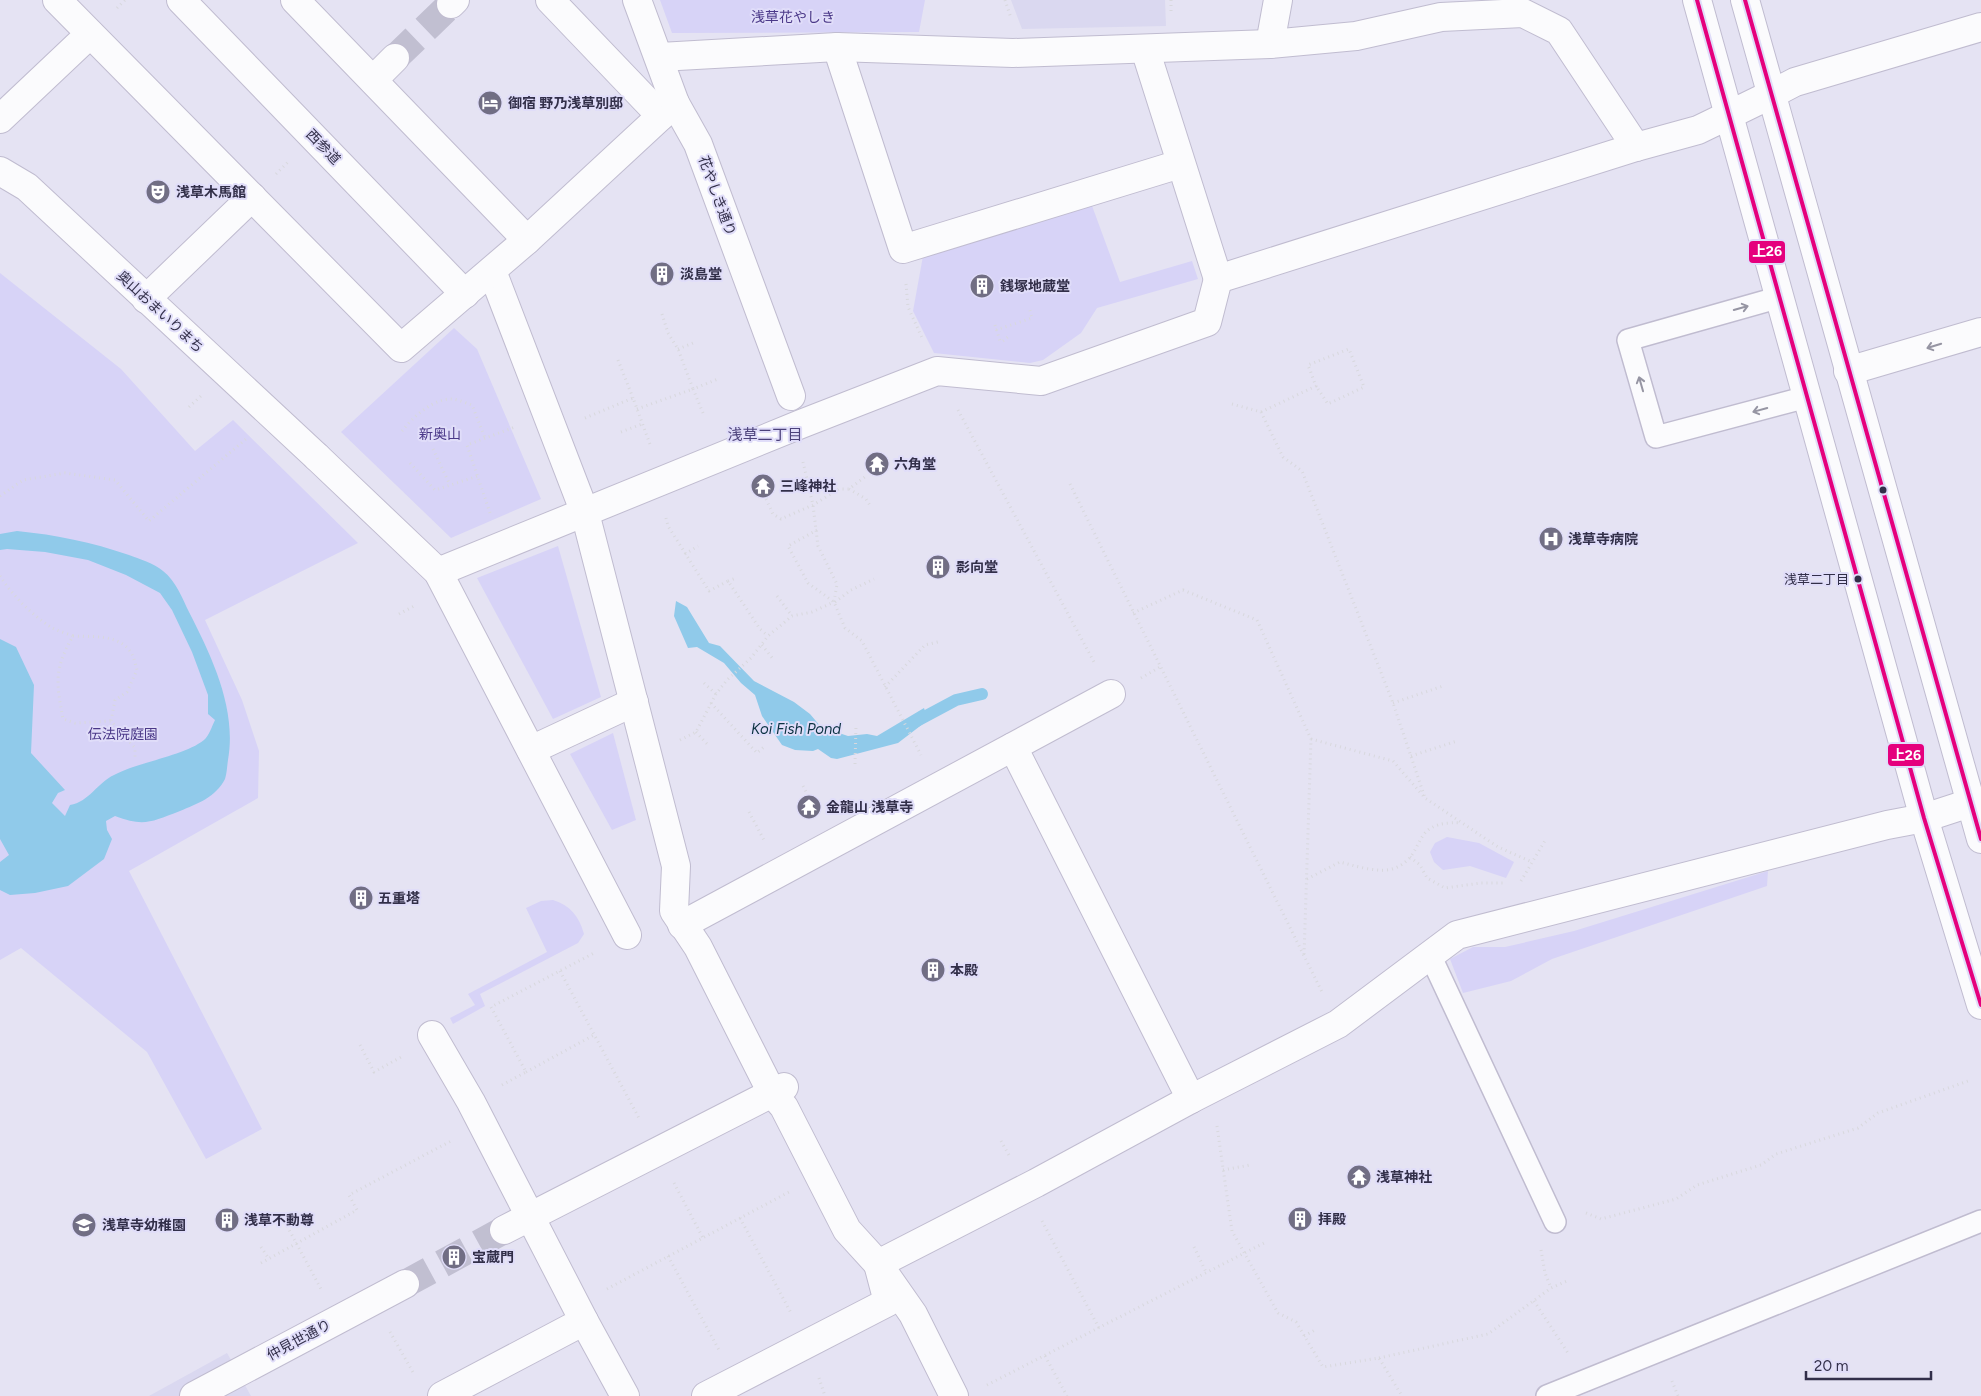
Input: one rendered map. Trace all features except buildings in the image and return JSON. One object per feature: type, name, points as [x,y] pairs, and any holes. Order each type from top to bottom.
[{"type":"street","points":[[57,0],[401,348],[527,240],[668,109],[550,0]]},
{"type":"street","name":"西参道","points":[[182,0],[465,294]]},
{"type":"street","points":[[295,0],[527,240]]},
{"type":"street","name":"花やしき通り","points":[[637,0],[660,57],[668,109],[698,144],[791,396]]},
{"type":"street","points":[[1270,44],[1278,0]]},
{"type":"street","points":[[1697,0],[1924,818],[1981,1005]]},
{"type":"street","points":[[1745,0],[1848,371],[1975,801],[1981,839]]},
{"type":"street","points":[[660,57],[837,48],[1013,53],[1270,44],[1356,36],[1441,17],[1523,13],[1559,31],[1636,148]]},
{"type":"street","points":[[1218,279],[1698,130],[1795,82],[1981,27]]},
{"type":"street","points":[[0,119],[90,34]]},
{"type":"street","points":[[837,48],[903,249],[1180,164]]},
{"type":"street","points":[[438,572],[801,424],[937,371],[1041,381],[1207,322],[1218,279],[1144,49]]},
{"type":"street","points":[[373,80],[396,58]]},
{"type":"street","name":"奥山おまいりまち","points":[[0,171],[27,187],[438,572],[627,936]]},
{"type":"street","points":[[146,299],[252,197]]},
{"type":"street","points":[[492,271],[555,430],[585,513],[676,866],[674,911],[698,947],[778,1090],[784,1107],[818,1177],[847,1230],[878,1264],[913,1314],[954,1396]]},
{"type":"street","points":[[1848,371],[1981,332]]},
{"type":"street","points":[[682,925],[1111,694]]},
{"type":"street","points":[[531,750],[634,702]]},
{"type":"street","points":[[1013,747],[1201,1094]]},
{"type":"street","points":[[878,1264],[1026,1189],[1201,1094],[1338,1024],[1431,957],[1457,935],[1887,825],[1924,818],[1975,801]]},
{"type":"street","points":[[433,1037],[476,1113],[625,1396]]},
{"type":"street","points":[[504,1230],[778,1090]]},
{"type":"street","points":[[706,1396],[807,1342],[888,1302],[878,1264]]},
{"type":"street","name":"仲見世通り","points":[[194,1396],[405,1284]]},
{"type":"street","points":[[442,1396],[580,1313]]},
{"type":"lane","points":[[1780,297],[1628,340],[1656,437],[1807,397]]},
{"type":"lane","points":[[1431,957],[1555,1222]]},
{"type":"lane","points":[[1547,1396],[1981,1222]]},
{"type":"path","points":[[903,249],[908,307],[937,371],[1111,694]]},
{"type":"path","points":[[996,330],[1032,318],[1028,307]]},
{"type":"path","points":[[662,314],[668,333],[678,349],[703,413]]},
{"type":"path","points":[[678,349],[693,343]]},
{"type":"path","points":[[1349,349],[1364,387],[1328,404],[1316,386],[1308,365],[1349,349]]},
{"type":"path","points":[[618,360],[642,424],[668,526],[709,591],[736,578]]},
{"type":"path","points":[[637,409],[718,379]]},
{"type":"path","points":[[1232,404],[1261,412],[1316,386]]},
{"type":"path","points":[[555,430],[633,398]]},
{"type":"path","points":[[402,431],[414,416],[431,405],[452,399],[472,405],[485,438]]},
{"type":"path","points":[[1261,412],[1283,457],[1302,471],[1393,703],[1425,798]]},
{"type":"path","points":[[0,496],[23,480],[65,473],[115,480],[149,521],[273,416]]},
{"type":"path","points":[[621,432],[642,424]]},
{"type":"path","points":[[801,424],[800,449],[813,505],[818,546],[837,584],[834,602]]},
{"type":"path","points":[[492,520],[467,445],[517,426]]},
{"type":"path","points":[[433,449],[450,485]]},
{"type":"path","points":[[410,463],[435,490],[478,476]]},
{"type":"path","points":[[849,489],[866,476]]},
{"type":"path","points":[[1070,484],[1338,1024]]},
{"type":"path","points":[[766,499],[773,514],[781,519],[813,505],[839,489],[849,489],[866,499],[871,507]]},
{"type":"path","points":[[817,530],[788,546],[808,583],[834,602],[845,628],[862,641],[913,739]]},
{"type":"path","points":[[684,554],[698,546]]},
{"type":"path","points":[[0,576],[6,586],[51,628],[73,636],[105,638],[118,641],[132,652],[137,670],[127,692],[115,700],[111,721]]},
{"type":"path","points":[[647,753],[696,732],[716,694],[726,680],[750,658],[768,636],[792,616],[812,612],[834,602],[850,590],[874,579]]},
{"type":"path","points":[[728,581],[760,629],[768,636]]},
{"type":"path","points":[[1133,613],[1182,590],[1257,620],[1311,739],[1304,957]]},
{"type":"path","points":[[777,596],[792,616]]},
{"type":"path","points":[[73,636],[58,666],[58,696],[63,719],[75,724],[111,721]]},
{"type":"path","points":[[885,687],[925,645],[938,642]]},
{"type":"path","points":[[762,645],[773,660]]},
{"type":"path","points":[[704,683],[716,694]]},
{"type":"path","points":[[1393,703],[1444,686]]},
{"type":"path","points":[[711,703],[757,753],[764,747]]},
{"type":"path","points":[[111,721],[135,748],[135,757]]},
{"type":"path","points":[[855,764],[856,725]]},
{"type":"path","points":[[696,732],[708,746]]},
{"type":"path","points":[[1311,739],[1393,761],[1425,798],[1498,847],[1532,862]]},
{"type":"path","points":[[1411,756],[1457,741]]},
{"type":"path","points":[[1307,879],[1340,862],[1371,869],[1394,868],[1410,856],[1424,834],[1432,826],[1445,822],[1462,823]]},
{"type":"path","points":[[1410,856],[1420,865],[1427,878],[1446,888],[1482,883],[1510,883]]},
{"type":"path","points":[[526,1072],[491,1007],[627,936]]},
{"type":"path","points":[[560,971],[703,1238]]},
{"type":"path","points":[[261,1263],[356,1210],[349,1195],[476,1113],[526,1072],[594,1035]]},
{"type":"path","points":[[360,1045],[374,1072],[433,1037]]},
{"type":"path","points":[[1551,1288],[1544,1273],[1537,1230],[1580,1210],[1601,1219],[1676,1199],[1697,1185],[1761,1165],[1776,1154],[1858,1128],[1878,1113],[1968,1081]]},
{"type":"path","points":[[1201,1094],[1223,1170],[1232,1231],[1243,1254],[1278,1313],[1296,1322],[1323,1367],[1379,1358],[1488,1334],[1551,1288],[1568,1280]]},
{"type":"path","points":[[1001,1140],[1099,1328]]},
{"type":"path","points":[[1223,1170],[1250,1165]]},
{"type":"path","points":[[580,1313],[668,1256],[818,1177]]},
{"type":"path","points":[[740,1218],[807,1342]]},
{"type":"path","points":[[288,1226],[337,1320]]},
{"type":"path","points":[[983,1387],[1264,1243]]},
{"type":"path","points":[[261,1247],[269,1259]]},
{"type":"path","points":[[1194,1247],[1206,1272]]},
{"type":"path","points":[[668,1256],[736,1380]]},
{"type":"path","points":[[372,1301],[417,1380]]},
{"type":"path","points":[[1534,1301],[1586,1380]]},
{"type":"path","points":[[1304,1336],[1317,1329]]},
{"type":"path","points":[[1045,1356],[1067,1396]]},
{"type":"path","points":[[1379,1358],[1402,1396]]},
{"type":"shaded area","points":[[1011,0],[1165,0],[1166,26],[1022,29]]},
{"type":"shaded area","points":[[227,1353],[251,1396],[149,1396]]},
{"type":"green space","name":"浅草花やしき","points":[[660,0],[925,0],[919,32],[672,33]]},
{"type":"green space","points":[[1091,203],[1120,282],[1192,261],[1198,279],[1097,308],[1081,333],[1043,360],[1030,363],[934,353],[913,311],[923,256]]},
{"type":"green space","name":"伝法院庭園","points":[[0,273],[121,369],[195,451],[233,420],[358,543],[205,620],[242,700],[259,751],[258,798],[129,871],[262,1129],[206,1159],[147,1052],[21,948],[0,960]]},
{"type":"green space","name":"新奥山","points":[[454,328],[477,349],[541,499],[451,538],[341,432]]},
{"type":"green space","points":[[558,546],[601,697],[553,719],[477,578]]},
{"type":"green space","points":[[613,733],[636,820],[612,830],[570,754]]},
{"type":"green space","points":[[1447,837],[1479,843],[1514,862],[1506,878],[1470,866],[1443,870],[1434,862],[1430,852],[1435,843]]},
{"type":"green space","points":[[1768,871],[1767,886],[1552,959],[1511,981],[1463,993],[1450,959],[1473,947],[1505,947],[1574,931]]},
{"type":"green space","points":[[553,900],[569,908],[579,922],[584,934],[578,943],[480,994],[485,1006],[453,1024],[450,1018],[475,1005],[468,994],[547,952],[526,908],[541,901]]},
{"type":"water","points":[[17,531],[60,537],[101,546],[146,562],[168,575],[181,596],[214,665],[226,703],[230,741],[225,779],[217,791],[206,799],[193,806],[148,822],[133,821],[115,816],[106,821],[107,830],[112,839],[104,859],[68,886],[35,893],[10,895],[0,890],[0,862],[9,855],[0,839],[0,639],[16,647],[34,685],[31,753],[65,790],[58,793],[52,803],[65,816],[70,805],[88,796],[108,778],[124,770],[195,746],[206,738],[215,720],[208,714],[208,695],[192,652],[172,610],[160,593],[126,575],[88,560],[45,552],[0,550],[0,534]]},
{"type":"water","name":"Koi Fish Pond","points":[[676,601],[687,607],[709,643],[720,646],[754,681],[794,702],[810,714],[821,727],[848,736],[867,734],[877,736],[924,708],[928,720],[898,743],[837,759],[831,758],[818,749],[813,751],[795,750],[782,745],[762,716],[755,695],[741,683],[724,663],[697,647],[688,648],[674,616]]},
{"type":"waterway","points":[[913,723],[956,700],[982,694]]},
{"type":"tunnel","points":[[395,58],[451,4]]},
{"type":"tunnel","points":[[405,1284],[504,1230]]},
{"type":"transit line","name":"上26","points":[[1697,0],[1924,818],[1981,1005]]},
{"type":"transit line","name":"上26","points":[[1745,0],[1981,839]]},
{"type":"place","name":"御宿 野乃浅草別邸","points":[[490,103]]},
{"type":"place","name":"浅草木馬館","points":[[158,192]]},
{"type":"place","name":"淡島堂","points":[[662,274]]},
{"type":"place","name":"銭塚地蔵堂","points":[[982,286]]},
{"type":"place","name":"六角堂","points":[[877,464]]},
{"type":"place","name":"三峰神社","points":[[763,486]]},
{"type":"place","name":"浅草寺病院","points":[[1551,539]]},
{"type":"place","name":"影向堂","points":[[938,567]]},
{"type":"place","name":"浅草二丁目","points":[[1858,579]]},
{"type":"place","name":"金龍山 浅草寺","points":[[809,807]]},
{"type":"place","name":"五重塔","points":[[361,898]]},
{"type":"place","name":"本殿","points":[[933,970]]},
{"type":"place","name":"浅草神社","points":[[1359,1177]]},
{"type":"place","name":"拝殿","points":[[1300,1219]]},
{"type":"place","name":"浅草不動尊","points":[[227,1220]]},
{"type":"place","name":"浅草寺幼稚園","points":[[84,1225]]},
{"type":"place","name":"宝蔵門","points":[[454,1257]]},
{"type":"district","name":"浅草二丁目","points":[[765,435]]}]
